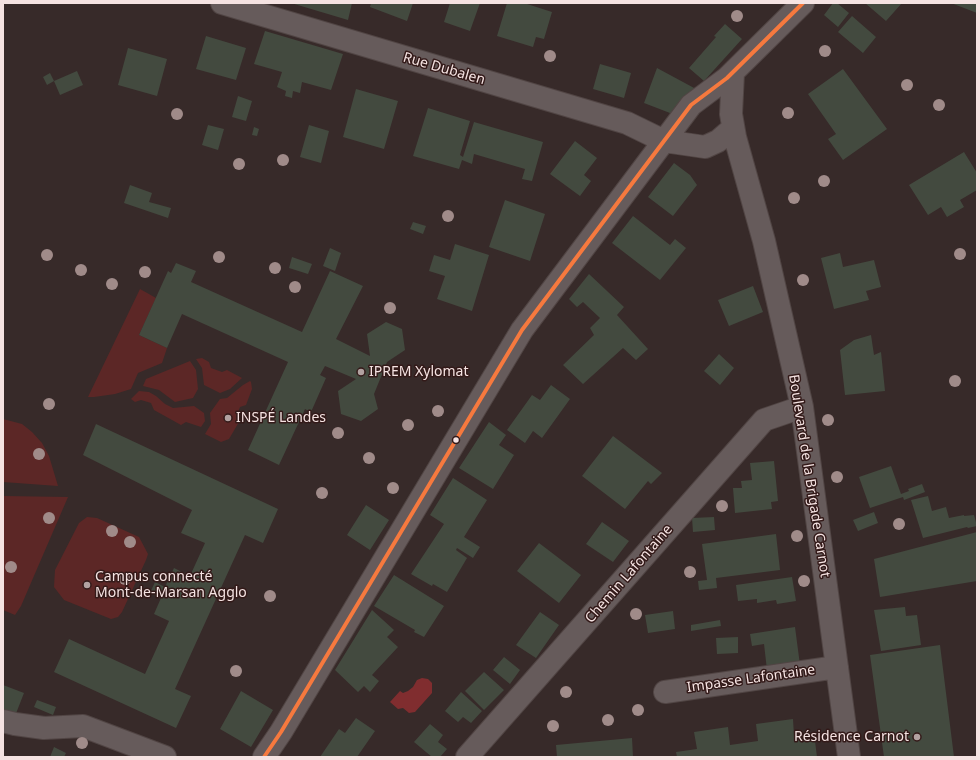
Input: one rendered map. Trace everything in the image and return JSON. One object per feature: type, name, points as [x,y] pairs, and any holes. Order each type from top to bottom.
[{"type":"street","name":"Rue Dubalen","points":[[222,3],[627,123],[664,141]]},
{"type":"street","points":[[264,757],[281,732],[522,330],[691,105],[733,73],[803,3]]},
{"type":"street","name":"Boulevard de la Brigade Carnot","points":[[733,73],[730,114],[744,173],[764,241],[802,407],[849,757]]},
{"type":"street","points":[[664,141],[705,147],[718,141],[733,128]]},
{"type":"street","name":"Chemin Lafontaine","points":[[467,757],[764,420],[802,407]]},
{"type":"street","name":"Impasse Lafontaine","points":[[665,692],[837,667]]},
{"type":"street","points":[[3,721],[44,728],[83,726],[165,757]]},
{"type":"shaded area","points":[[140,289],[156,298],[139,335],[167,348],[162,363],[138,373],[131,389],[115,394],[88,397]]},
{"type":"shaded area","points":[[202,358],[209,362],[211,368],[222,372],[227,370],[242,378],[230,389],[220,393],[204,385],[202,368],[196,359]]},
{"type":"shaded area","points":[[190,361],[196,370],[198,389],[193,398],[175,402],[159,390],[143,386],[146,379]]},
{"type":"shaded area","points":[[250,381],[252,389],[246,405],[240,407],[236,417],[239,422],[229,439],[221,442],[205,434],[211,424],[210,413],[220,399],[227,398]]},
{"type":"shaded area","points":[[139,391],[149,392],[173,408],[194,406],[204,413],[205,421],[201,427],[186,422],[181,425],[154,410],[151,403],[141,400],[135,402],[131,399]]},
{"type":"shaded area","points":[[3,419],[22,424],[42,443],[49,456],[58,486],[3,482]]},
{"type":"shaded area","points":[[3,496],[68,497],[21,606],[15,615],[3,610]]},
{"type":"shaded area","points":[[87,517],[97,518],[139,537],[148,554],[122,612],[118,617],[111,619],[64,600],[54,587],[55,570],[79,523]]},
{"type":"shaded area","points":[[422,678],[428,679],[432,683],[432,693],[415,712],[409,713],[403,708],[398,709],[390,702],[400,691],[403,693],[408,691],[413,687],[417,680]]},
{"type":"building","points":[[291,3],[352,3],[348,20]]},
{"type":"building","points":[[371,3],[413,3],[407,21],[370,7]]},
{"type":"building","points":[[450,3],[480,3],[470,31],[444,22]]},
{"type":"building","points":[[507,3],[524,3],[552,12],[544,39],[536,37],[533,47],[497,36]]},
{"type":"building","points":[[833,3],[837,3],[849,13],[838,27],[824,15]]},
{"type":"building","points":[[865,3],[902,3],[886,21]]},
{"type":"building","points":[[951,3],[977,3],[977,13]]},
{"type":"building","points":[[852,16],[876,37],[863,53],[838,32]]},
{"type":"building","points":[[725,24],[742,39],[704,81],[689,68],[716,37],[714,36]]},
{"type":"building","points":[[265,31],[343,54],[331,90],[302,82],[300,93],[293,91],[292,98],[285,96],[286,91],[277,87],[282,72],[254,64]]},
{"type":"building","points":[[206,36],[246,48],[236,80],[196,69]]},
{"type":"building","points":[[128,48],[167,59],[157,96],[118,85]]},
{"type":"building","points":[[600,64],[631,73],[624,98],[593,89]]},
{"type":"building","points":[[657,68],[696,89],[674,113],[670,113],[644,103]]},
{"type":"building","points":[[843,69],[887,129],[843,160],[828,139],[836,134],[808,94]]},
{"type":"building","points":[[77,71],[83,85],[60,95],[54,81]]},
{"type":"building","points":[[50,73],[54,81],[47,85],[43,77]]},
{"type":"building","points":[[356,89],[398,101],[384,149],[343,137]]},
{"type":"building","points":[[238,96],[252,101],[246,121],[232,117]]},
{"type":"building","points":[[428,108],[470,121],[460,155],[463,157],[474,122],[543,142],[532,181],[522,179],[525,169],[474,154],[472,164],[462,160],[459,169],[413,156]]},
{"type":"building","points":[[208,125],[224,129],[218,150],[202,145]]},
{"type":"building","points":[[309,125],[329,131],[321,163],[300,157]]},
{"type":"building","points":[[254,127],[259,129],[257,136],[252,135]]},
{"type":"building","points":[[575,141],[597,158],[584,175],[591,181],[580,196],[550,174]]},
{"type":"building","points":[[964,152],[977,173],[977,190],[960,200],[964,207],[947,217],[941,207],[928,215],[909,185]]},
{"type":"building","points":[[674,163],[690,175],[697,185],[673,216],[648,197]]},
{"type":"building","points":[[130,185],[152,193],[149,202],[171,208],[168,218],[124,203]]},
{"type":"building","points":[[505,200],[545,214],[530,261],[489,247]]},
{"type":"building","points":[[633,216],[670,245],[675,239],[686,248],[660,280],[612,243]]},
{"type":"building","points":[[413,222],[426,226],[423,234],[410,229]]},
{"type":"building","points":[[455,244],[489,255],[472,311],[437,299],[445,276],[429,271],[434,255],[450,260]]},
{"type":"building","points":[[330,248],[341,253],[335,271],[323,266]]},
{"type":"building","points":[[840,253],[843,267],[874,260],[881,287],[866,291],[869,300],[834,309],[821,258]]},
{"type":"building","points":[[292,257],[312,264],[308,274],[289,268]]},
{"type":"building","points":[[176,263],[196,271],[191,282],[302,332],[330,271],[363,286],[336,339],[370,356],[367,334],[386,322],[402,329],[405,350],[387,362],[374,394],[378,409],[361,421],[341,414],[338,391],[356,379],[325,366],[320,375],[326,378],[311,412],[305,409],[279,465],[248,450],[288,362],[182,314],[167,348],[139,335],[168,271],[171,273]]},
{"type":"building","points":[[589,274],[624,307],[617,315],[648,349],[636,360],[623,348],[583,384],[563,365],[594,335],[590,328],[600,318],[583,302],[577,307],[569,299]]},
{"type":"building","points":[[753,286],[763,312],[729,326],[718,300]]},
{"type":"building","points":[[871,335],[874,355],[881,352],[885,391],[845,395],[840,350],[854,340]]},
{"type":"building","points":[[719,354],[734,368],[720,385],[704,371]]},
{"type":"building","points":[[551,385],[570,399],[542,438],[533,431],[525,443],[507,430],[532,395],[540,400]]},
{"type":"building","points":[[489,422],[506,435],[499,445],[514,455],[493,489],[459,468]]},
{"type":"building","points":[[96,424],[278,509],[263,543],[245,535],[175,689],[191,696],[176,728],[54,672],[69,639],[145,674],[169,621],[154,614],[161,598],[150,593],[155,582],[165,587],[174,568],[190,576],[205,543],[181,533],[192,510],[83,455]]},
{"type":"building","points":[[613,436],[662,473],[651,484],[648,481],[625,509],[582,476]]},
{"type":"building","points":[[774,461],[778,501],[771,502],[772,509],[735,513],[733,488],[742,488],[741,481],[752,480],[750,463]]},
{"type":"building","points":[[891,466],[901,494],[909,491],[908,489],[922,484],[925,492],[904,500],[903,497],[870,508],[859,477]]},
{"type":"building","points":[[453,478],[487,500],[464,537],[480,547],[473,558],[457,548],[456,550],[467,558],[447,592],[433,584],[432,586],[411,574],[444,524],[430,515]]},
{"type":"building","points":[[928,496],[932,511],[946,507],[949,518],[974,515],[977,526],[923,538],[911,500]]},
{"type":"building","points":[[366,505],[389,520],[370,550],[347,535]]},
{"type":"building","points":[[874,512],[878,523],[858,531],[853,520]]},
{"type":"building","points":[[714,517],[715,530],[693,532],[692,518]]},
{"type":"building","points":[[602,522],[629,541],[613,562],[586,544]]},
{"type":"building","points":[[977,532],[977,581],[880,597],[874,559]]},
{"type":"building","points":[[776,534],[780,570],[716,578],[717,588],[699,590],[698,581],[707,580],[702,544]]},
{"type":"building","points":[[539,543],[581,575],[559,603],[517,571]]},
{"type":"building","points":[[394,575],[444,606],[424,637],[414,632],[415,630],[374,606]]},
{"type":"building","points":[[792,577],[796,601],[777,604],[776,600],[757,603],[757,599],[738,601],[736,585]]},
{"type":"building","points":[[905,607],[906,616],[917,615],[921,645],[881,651],[874,610]]},
{"type":"building","points":[[372,610],[394,630],[387,637],[398,647],[372,675],[379,681],[370,692],[364,686],[358,692],[335,670]]},
{"type":"building","points":[[673,611],[675,629],[648,633],[645,615]]},
{"type":"building","points":[[540,612],[559,625],[536,658],[516,645]]},
{"type":"building","points":[[720,620],[721,626],[691,631],[691,625]]},
{"type":"building","points":[[795,627],[800,665],[767,670],[764,644],[752,646],[750,634]]},
{"type":"building","points":[[738,637],[738,653],[717,654],[716,638]]},
{"type":"building","points":[[940,645],[954,757],[884,757],[870,655]]},
{"type":"building","points":[[504,657],[520,670],[510,684],[493,670]]},
{"type":"building","points":[[484,672],[504,690],[484,710],[465,691]]},
{"type":"building","points":[[3,685],[24,693],[15,716],[3,711]]},
{"type":"building","points":[[241,691],[273,710],[251,747],[220,729]]},
{"type":"building","points":[[461,692],[482,711],[471,723],[463,717],[458,722],[445,711]]},
{"type":"building","points":[[37,700],[56,707],[53,715],[34,707]]},
{"type":"building","points":[[356,718],[375,731],[357,757],[320,757],[339,729],[345,733]]},
{"type":"building","points":[[793,719],[794,736],[814,733],[817,757],[677,757],[676,752],[697,749],[694,732],[728,727],[730,745],[758,741],[756,724]]},
{"type":"building","points":[[430,724],[443,735],[438,742],[447,749],[440,757],[432,757],[414,742]]},
{"type":"building","points":[[632,738],[633,757],[557,757],[556,745]]},
{"type":"building","points":[[54,747],[66,753],[64,757],[50,757]]},
{"type":"transit line","points":[[264,757],[281,732],[522,330],[691,105],[727,78],[803,3]]},
{"type":"place","name":"IPREM Xylomat","points":[[361,372]]},
{"type":"place","name":"INSPÉ Landes","points":[[228,418]]},
{"type":"place","name":"Campus connecté Mont-de-Marsan Agglo","points":[[87,585]]},
{"type":"place","name":"Résidence Carnot","points":[[917,737]]}]
